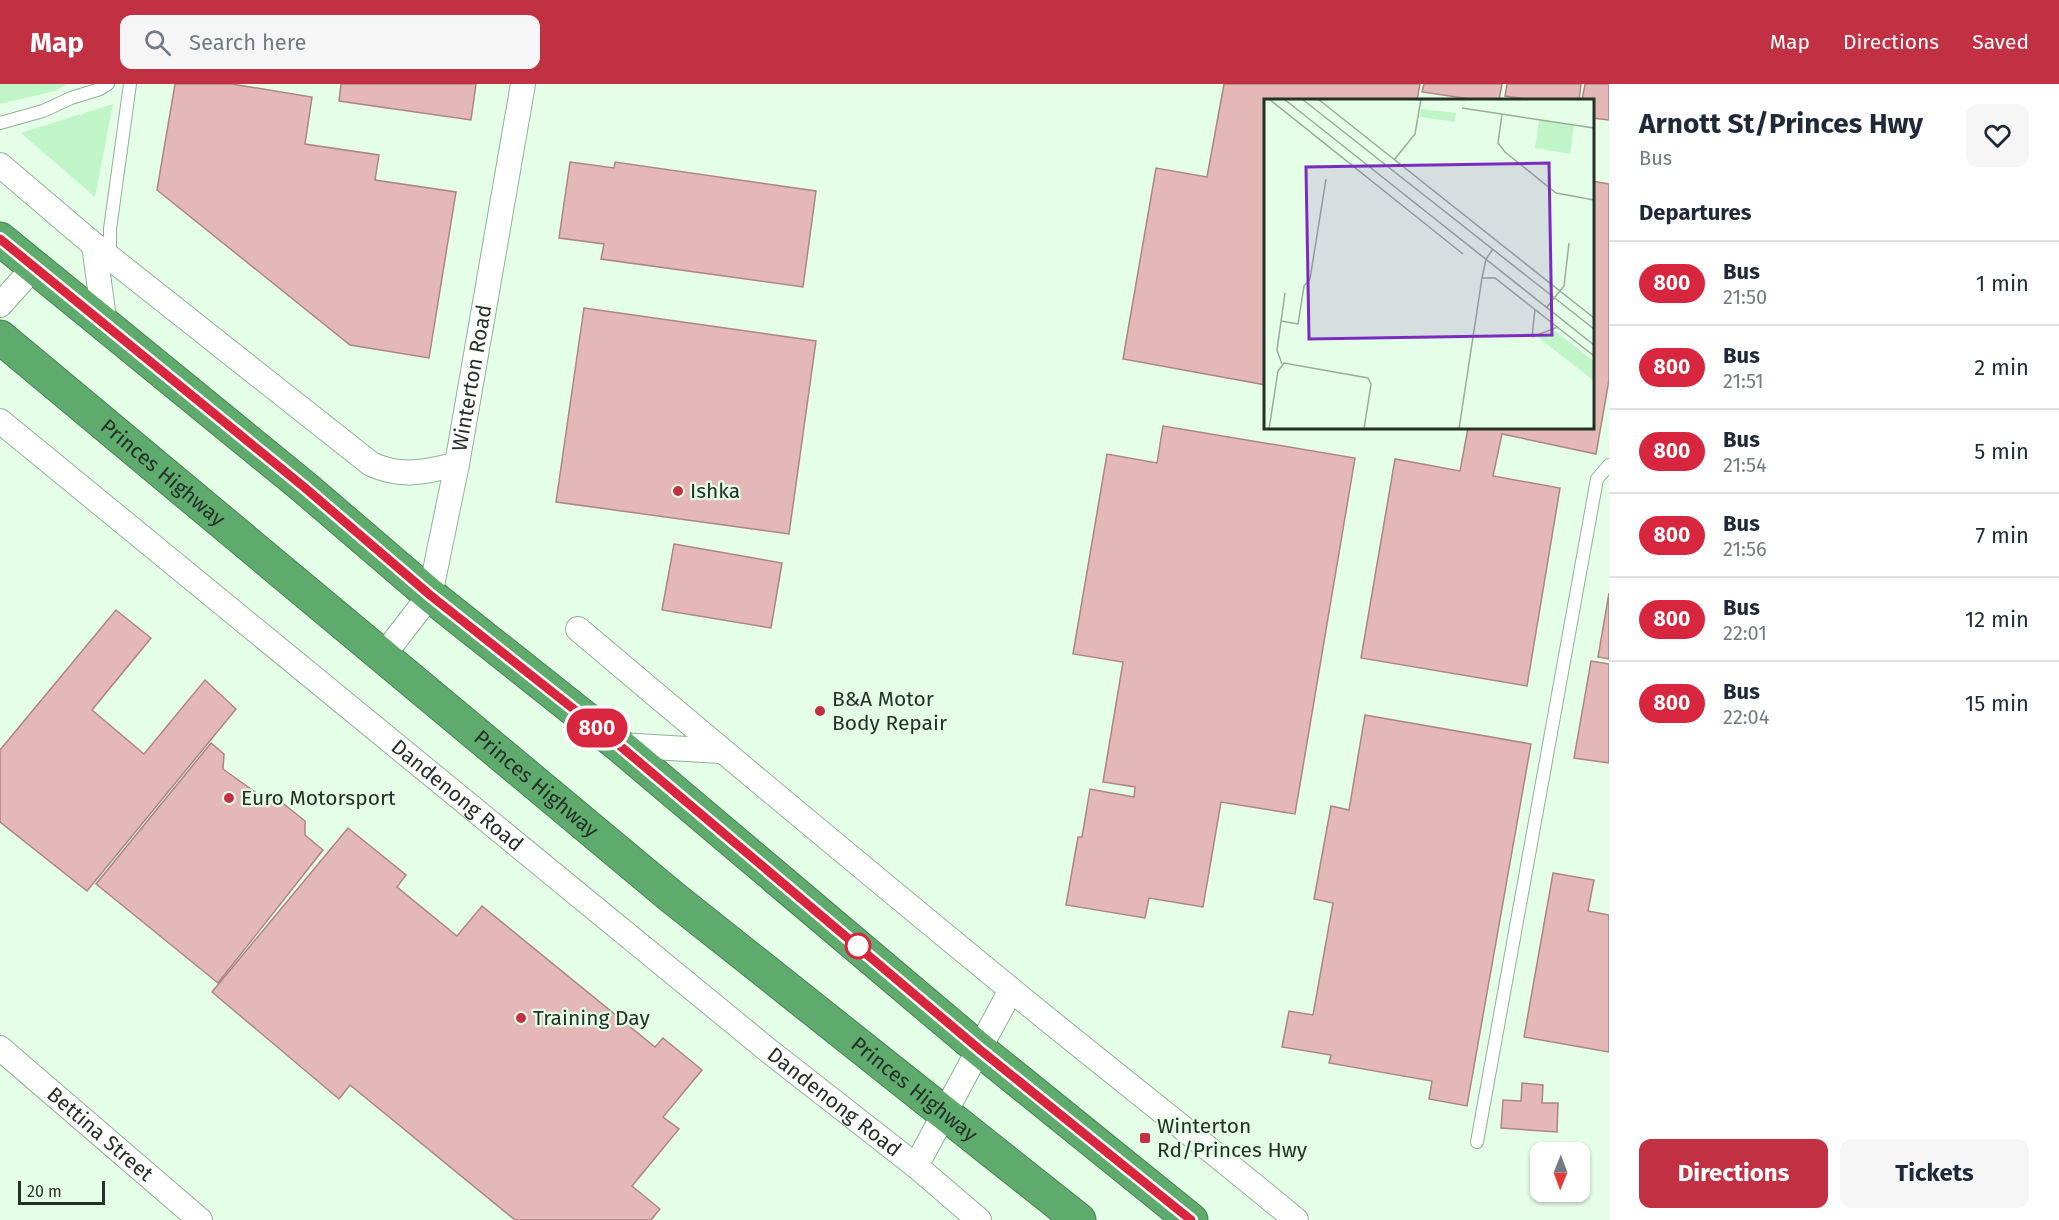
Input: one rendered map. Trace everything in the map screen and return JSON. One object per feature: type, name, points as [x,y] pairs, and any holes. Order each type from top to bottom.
[{"type":"highway","points":[[0,239],[304,487],[430,595],[619,745],[979,1049],[1191,1220]]},
{"type":"highway","name":"Princes Highway","points":[[0,337],[672,897],[1079,1220]]},
{"type":"street","name":"Winterton Road","points":[[382,656],[430,595],[457,465],[523,84]]},
{"type":"street","points":[[0,165],[102,250],[371,464],[385,471],[403,474],[457,465]]},
{"type":"street","points":[[102,250],[105,326]]},
{"type":"street","points":[[0,305],[34,267]]},
{"type":"street","name":"Dandenong Road","points":[[0,421],[769,1051],[916,1166],[979,1220]]},
{"type":"street","points":[[578,629],[721,751],[1011,990],[1195,1136],[1296,1220]]},
{"type":"street","points":[[619,745],[721,751]]},
{"type":"street","name":"Dandenong Road","points":[[916,1166],[1011,990]]},
{"type":"street","name":"Bettina Street","points":[[0,1048],[200,1220]]},
{"type":"lane","points":[[0,123],[43,111],[108,84]]},
{"type":"lane","points":[[102,250],[110,229],[130,84]]},
{"type":"lane","points":[[1477,1142],[1597,478],[1609,465]]},
{"type":"green space","points":[[0,84],[67,84],[55,91],[0,104]]},
{"type":"green space","points":[[113,104],[95,197],[21,133]]},
{"type":"building","points":[[175,84],[232,84],[312,97],[305,144],[379,155],[375,180],[456,192],[429,358],[350,345],[157,190]]},
{"type":"building","points":[[341,84],[476,84],[471,120],[339,101]]},
{"type":"building","points":[[1224,84],[1420,84],[1417,99],[1264,99],[1264,385],[1123,359],[1156,168],[1207,177]]},
{"type":"building","points":[[1424,84],[1502,84],[1499,99],[1470,99],[1422,92]]},
{"type":"building","points":[[1507,84],[1581,84],[1579,99],[1526,99],[1505,96]]},
{"type":"building","points":[[1585,84],[1609,84],[1609,120],[1594,118],[1594,99],[1582,99]]},
{"type":"building","points":[[570,162],[614,168],[615,162],[816,191],[803,287],[601,259],[604,244],[559,238]]},
{"type":"building","points":[[1594,181],[1609,184],[1609,380],[1596,454],[1502,434],[1493,476],[1560,488],[1527,686],[1361,658],[1395,459],[1460,471],[1468,429],[1594,429]]},
{"type":"building","points":[[584,308],[816,341],[789,534],[556,502]]},
{"type":"building","points":[[1163,426],[1355,458],[1295,814],[1221,802],[1203,907],[1149,898],[1145,918],[1066,905],[1078,837],[1082,837],[1090,789],[1134,797],[1135,787],[1103,782],[1123,662],[1073,654],[1107,454],[1157,463]]},
{"type":"building","points":[[674,544],[782,563],[771,628],[662,610]]},
{"type":"building","points":[[1609,593],[1609,659],[1598,657]]},
{"type":"building","points":[[116,610],[151,638],[92,710],[144,754],[205,680],[236,709],[87,891],[0,822],[0,750]]},
{"type":"building","points":[[1591,661],[1609,664],[1609,763],[1574,758]]},
{"type":"building","points":[[1365,715],[1531,744],[1467,1106],[1429,1099],[1432,1081],[1329,1063],[1331,1055],[1282,1047],[1289,1011],[1313,1015],[1333,903],[1314,899],[1331,806],[1349,810]]},
{"type":"building","points":[[211,743],[224,754],[223,769],[258,794],[270,793],[305,821],[305,835],[323,850],[218,983],[96,884]]},
{"type":"building","points":[[348,828],[406,875],[397,887],[457,936],[482,906],[655,1047],[663,1038],[702,1070],[663,1117],[679,1129],[632,1186],[660,1209],[651,1220],[515,1220],[350,1085],[339,1099],[212,992]]},
{"type":"building","points":[[1553,873],[1594,880],[1588,911],[1609,915],[1609,1052],[1524,1037]]},
{"type":"building","points":[[1522,1083],[1543,1085],[1542,1103],[1558,1103],[1557,1132],[1501,1128],[1503,1100],[1521,1101]]},
{"type":"bus line","name":"800","points":[[0,239],[304,487],[430,595],[619,745],[979,1049],[1191,1220]]},
{"type":"place","name":"Ishka","points":[[678,491]]},
{"type":"place","name":"B&A Motor Body Repair","points":[[820,711]]},
{"type":"place","name":"Euro Motorsport","points":[[229,798]]},
{"type":"place","name":"Training Day","points":[[521,1018]]},
{"type":"place","name":"Winterton Rd/Princes Hwy","points":[[1145,1138]]}]
